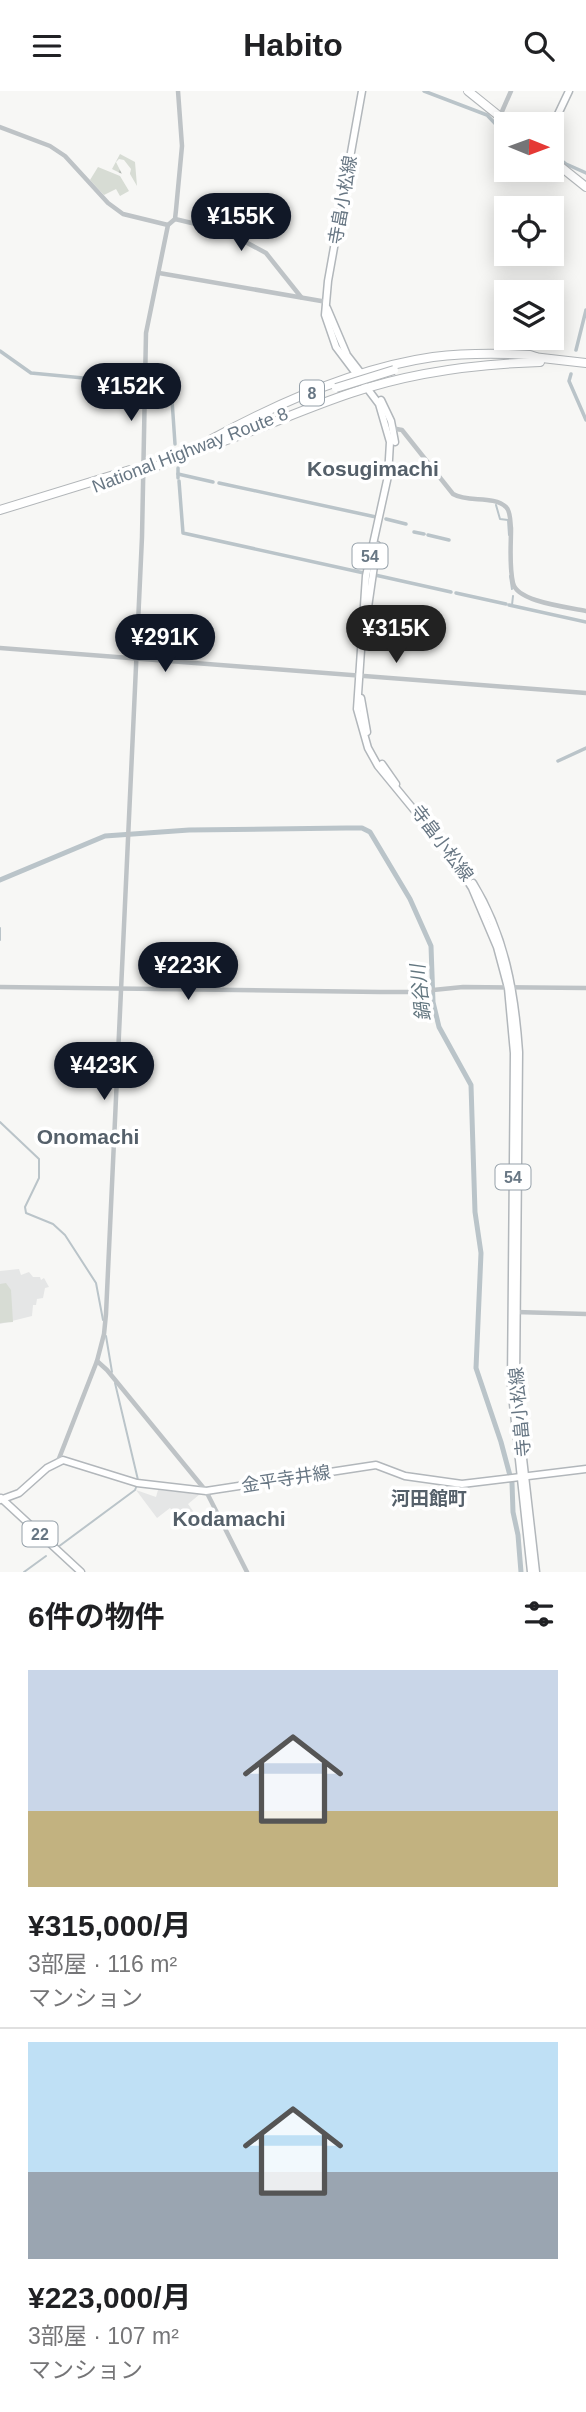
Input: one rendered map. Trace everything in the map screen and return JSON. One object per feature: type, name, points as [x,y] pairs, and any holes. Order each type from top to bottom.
[{"type":"highway","points":[[467,91],[494,112]]},
{"type":"highway","points":[[564,169],[586,187]]},
{"type":"highway","name":"8","points":[[212,439],[264,413],[359,375],[418,360],[482,353],[530,355],[538,359]]},
{"type":"highway","name":"8","points":[[369,387],[443,370],[538,359]]},
{"type":"highway","name":"National Highway Route 8","points":[[157,463],[337,391],[395,372],[501,360],[538,359],[586,365]]},
{"type":"highway","points":[[200,449],[369,387]]},
{"type":"highway","name":"National Highway Route 8","points":[[0,513],[200,449],[337,391]]},
{"type":"main road","name":"寺畠小松線","points":[[362,91],[328,281],[325,316],[330,335],[388,413],[390,427],[391,459],[366,576],[357,709],[368,747],[386,779],[451,855],[472,888],[498,947],[510,988],[519,1052],[512,1397],[524,1476],[533,1572]]},
{"type":"main road","points":[[559,112],[569,91]]},
{"type":"main road","name":"金平寺井線","points":[[58,1461],[69,1460],[138,1483],[206,1491],[376,1465],[398,1474],[462,1484],[586,1469]]},
{"type":"main road","points":[[1,1499],[19,1493],[31,1480],[58,1461]]},
{"type":"main road","name":"22","points":[[1,1499],[78,1572]]},
{"type":"street","points":[[58,1461],[97,1361],[106,1314],[142,537],[146,333],[168,225],[175,219],[182,146],[178,91]]},
{"type":"street","points":[[502,112],[511,91]]},
{"type":"street","points":[[0,127],[42,142],[58,151],[122,214],[168,225]]},
{"type":"street","points":[[175,219],[225,231],[266,253],[301,297]]},
{"type":"street","points":[[159,273],[301,297],[327,305]]},
{"type":"street","points":[[390,427],[401,430],[453,494],[464,499],[490,501],[505,506],[510,522],[512,578],[516,591],[533,599],[586,611]]},
{"type":"street","points":[[0,648],[586,693]]},
{"type":"street","points":[[0,987],[368,992],[445,988],[586,988]]},
{"type":"street","points":[[514,1312],[586,1314]]},
{"type":"street","points":[[97,1361],[206,1491],[247,1572]]},
{"type":"shaded area","points":[[19,1269],[21,1275],[29,1272],[33,1277],[40,1277],[41,1280],[44,1278],[49,1287],[45,1288],[43,1298],[37,1299],[36,1305],[33,1305],[32,1316],[0,1324],[0,1271]]},
{"type":"shaded area","points":[[136,1490],[156,1497],[158,1490],[200,1494],[188,1504],[198,1518],[186,1527],[170,1508],[157,1518]]},
{"type":"green space","points":[[120,154],[135,162],[137,186],[130,174],[131,169],[124,160],[119,159],[116,162],[122,174],[112,169]]},
{"type":"green space","points":[[98,167],[120,176],[129,191],[120,196],[116,189],[104,195],[90,180]]},
{"type":"green space","points":[[6,1283],[11,1290],[13,1322],[0,1323],[0,1284]]},
{"type":"waterway","points":[[424,91],[487,115],[494,122]]},
{"type":"waterway","points":[[564,162],[586,173]]},
{"type":"waterway","points":[[576,350],[586,310]]},
{"type":"waterway","points":[[0,351],[31,373],[136,383],[139,372]]},
{"type":"waterway","points":[[571,374],[569,381],[586,420]]},
{"type":"waterway","points":[[148,377],[172,400],[175,444]]},
{"type":"waterway","points":[[178,468],[178,478]]},
{"type":"waterway","points":[[178,474],[213,482]]},
{"type":"waterway","points":[[179,481],[183,533],[364,573]]},
{"type":"waterway","points":[[219,483],[376,517]]},
{"type":"waterway","points":[[496,505],[500,519],[508,520],[509,535]]},
{"type":"waterway","points":[[386,519],[406,524]]},
{"type":"waterway","points":[[414,532],[424,534]]},
{"type":"waterway","points":[[428,535],[449,540]]},
{"type":"waterway","points":[[375,575],[451,592]]},
{"type":"waterway","points":[[510,576],[512,589]]},
{"type":"waterway","points":[[456,593],[506,604]]},
{"type":"waterway","points":[[512,605],[513,596]]},
{"type":"waterway","points":[[509,605],[586,622]]},
{"type":"waterway","points":[[558,761],[586,748]]},
{"type":"waterway","name":"鍋谷川","points":[[0,880],[105,836],[189,830],[362,828],[370,832],[410,899],[431,946],[433,1002],[439,1027],[471,1085],[475,1212],[481,1253],[476,1368],[512,1483],[521,1572]]},
{"type":"waterway","points":[[0,928],[0,940]]},
{"type":"waterway","points":[[0,1122],[39,1159],[39,1178],[25,1207],[26,1213],[53,1224],[65,1235],[96,1283],[103,1320]]},
{"type":"waterway","points":[[106,1336],[112,1372]]},
{"type":"waterway","points":[[115,1383],[138,1480]]},
{"type":"waterway","points":[[58,1547],[135,1490],[137,1485]]},
{"type":"waterway","points":[[24,1572],[46,1556]]},
{"type":"district","name":"Kosugimachi","points":[[373,469]]},
{"type":"district","name":"Onomachi","points":[[88,1137]]},
{"type":"district","name":"河田館町","points":[[429,1498]]},
{"type":"district","name":"Kodamachi","points":[[229,1519]]}]
